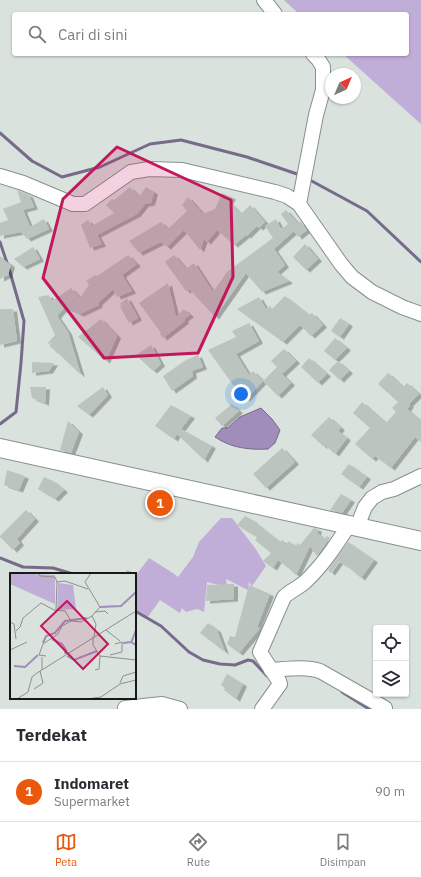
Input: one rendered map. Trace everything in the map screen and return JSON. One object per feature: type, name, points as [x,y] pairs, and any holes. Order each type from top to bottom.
[{"type":"main road","points":[[0,448],[421,541]]},
{"type":"street","points":[[264,0],[273,12]]},
{"type":"street","points":[[299,204],[316,115],[323,90],[323,67],[315,56]]},
{"type":"street","points":[[0,176],[23,183],[73,204],[85,204],[131,172],[149,169],[182,170],[275,192],[287,196],[299,204],[352,277],[372,292],[421,314]]},
{"type":"street","points":[[262,709],[278,688],[275,675],[260,652],[284,597],[303,584],[330,555],[353,526],[365,506],[372,498],[382,492],[394,489],[421,476]]},
{"type":"street","points":[[275,675],[304,669],[320,671],[385,708]]},
{"type":"street","points":[[125,708],[162,704],[180,709]]},
{"type":"highlighted area","points":[[117,147],[231,200],[233,277],[198,353],[104,358],[43,278],[63,199]]},
{"type":"shaded area","points":[[284,0],[421,0],[421,124],[361,70],[361,68],[359,68],[345,56],[409,56],[409,12],[297,12]]},
{"type":"shaded area","points":[[261,408],[280,430],[275,443],[268,449],[240,448],[227,444],[215,437],[222,428],[228,428],[240,417]]},
{"type":"shaded area","points":[[221,518],[232,518],[255,548],[266,566],[252,586],[249,582],[248,590],[226,579],[228,596],[219,585],[207,582],[204,612],[197,609],[186,612],[182,608],[180,613],[160,600],[147,618],[136,611],[136,574],[149,558],[178,577],[193,557],[199,542]]},
{"type":"shaded area","points":[[127,570],[134,573],[126,573]]},
{"type":"building","points":[[130,187],[139,197],[146,187],[154,192],[151,203],[145,204],[137,214],[97,235],[102,244],[90,248],[81,225],[88,220],[92,226],[114,213],[106,205]]},
{"type":"building","points":[[17,190],[29,195],[34,207],[23,210],[30,227],[44,219],[49,229],[27,239],[21,232],[0,236],[0,223],[8,220],[3,209],[21,202]]},
{"type":"building","points":[[222,193],[232,197],[229,202],[241,214],[250,205],[265,222],[259,228],[257,226],[247,236],[246,235],[234,245],[217,230],[207,242],[204,239],[200,250],[184,230],[167,247],[161,242],[139,253],[129,241],[161,222],[168,229],[187,211],[182,205],[188,197],[203,214],[215,209]]},
{"type":"building","points":[[286,210],[298,224],[300,221],[307,230],[298,237],[294,231],[274,249],[285,265],[277,272],[289,281],[262,292],[246,273],[215,317],[189,289],[186,291],[165,262],[174,255],[186,269],[194,263],[213,292],[227,272],[273,238],[265,226],[276,219],[281,229],[288,224],[281,214]]},
{"type":"building","points":[[305,244],[318,259],[306,270],[293,257]]},
{"type":"building","points":[[33,247],[40,259],[23,267],[14,259]]},
{"type":"building","points":[[128,255],[137,264],[122,275],[132,291],[117,297],[113,289],[98,303],[99,305],[80,314],[65,307],[57,316],[68,332],[81,375],[49,345],[53,343],[47,344],[55,335],[38,297],[49,295],[52,301],[71,288],[80,298],[89,285],[86,281],[95,275],[97,276]]},
{"type":"building","points":[[0,256],[11,265],[8,275],[0,279]]},
{"type":"building","points":[[168,283],[176,317],[184,309],[190,315],[184,319],[185,321],[163,338],[139,303]]},
{"type":"building","points":[[285,296],[309,315],[312,313],[323,325],[311,336],[300,325],[283,342],[237,309],[259,297],[266,309],[270,306],[272,309]]},
{"type":"building","points":[[127,298],[138,318],[129,323],[120,307],[122,306],[120,304]]},
{"type":"building","points":[[0,309],[13,309],[17,341],[0,345]]},
{"type":"building","points":[[340,318],[349,324],[340,337],[331,331]]},
{"type":"building","points":[[101,319],[117,336],[106,361],[78,337]]},
{"type":"building","points":[[249,323],[259,341],[236,354],[249,375],[253,371],[263,381],[246,399],[236,389],[208,350],[236,337],[232,331]]},
{"type":"building","points":[[335,338],[347,348],[335,360],[324,351]]},
{"type":"building","points":[[151,345],[161,364],[153,371],[136,355]]},
{"type":"building","points":[[284,349],[296,361],[282,374],[291,383],[278,396],[263,381],[277,367],[271,361]]},
{"type":"building","points":[[198,355],[203,367],[192,371],[193,376],[172,391],[163,376],[186,360]]},
{"type":"building","points":[[309,358],[327,374],[318,383],[301,367]]},
{"type":"building","points":[[338,361],[349,371],[340,380],[329,370]]},
{"type":"building","points":[[32,362],[54,363],[49,371],[32,373]]},
{"type":"building","points":[[388,373],[403,387],[407,383],[419,394],[409,404],[410,405],[407,409],[421,421],[421,442],[415,437],[391,468],[375,456],[372,459],[355,444],[370,428],[353,413],[362,402],[386,423],[396,412],[392,408],[398,402],[378,384]]},
{"type":"building","points":[[30,387],[46,387],[45,403],[32,398]]},
{"type":"building","points":[[103,387],[108,395],[89,415],[77,406]]},
{"type":"building","points":[[232,404],[239,411],[222,426],[215,418]]},
{"type":"building","points":[[171,405],[191,416],[181,429],[212,446],[204,460],[177,434],[174,439],[155,426]]},
{"type":"building","points":[[329,417],[341,428],[338,431],[347,438],[335,454],[311,435]]},
{"type":"building","points":[[68,421],[79,432],[71,453],[60,450]]},
{"type":"building","points":[[282,448],[295,462],[266,488],[253,474]]},
{"type":"building","points":[[349,464],[367,477],[359,487],[341,474]]},
{"type":"building","points":[[7,470],[25,476],[19,490],[4,485]]},
{"type":"building","points":[[44,477],[53,481],[64,490],[55,499],[38,489]]},
{"type":"building","points":[[341,494],[351,500],[342,513],[330,510]]},
{"type":"building","points":[[26,510],[35,519],[17,539],[20,543],[13,550],[0,536]]},
{"type":"building","points":[[245,516],[254,521],[280,542],[282,540],[287,544],[289,541],[296,547],[297,543],[300,545],[314,528],[318,529],[317,533],[325,539],[327,536],[330,538],[317,556],[310,546],[296,575],[278,560],[273,568],[263,561],[271,553],[255,540],[257,537],[237,525]]},
{"type":"building","points":[[348,542],[374,560],[361,578],[347,566],[339,562],[331,573],[328,570]]},
{"type":"building","points":[[234,584],[234,599],[206,601],[207,585]]},
{"type":"building","points":[[249,585],[270,594],[257,627],[260,628],[239,653],[227,644],[230,636],[235,637]]},
{"type":"building","points":[[208,623],[217,630],[225,652],[200,633]]},
{"type":"building","points":[[227,674],[243,684],[236,699],[224,690],[225,688],[221,685]]},
{"type":"waterway","points":[[0,133],[32,161],[62,177],[100,167],[150,144],[181,140],[247,157],[300,175]]},
{"type":"waterway","points":[[308,179],[367,211],[421,262]]},
{"type":"waterway","points":[[0,242],[24,321],[16,412],[0,424]]},
{"type":"waterway","points":[[0,558],[23,567],[53,568],[70,573]]},
{"type":"waterway","points":[[136,612],[161,626],[189,652],[203,660],[220,664],[235,665],[248,660],[253,661],[267,676],[269,676]]},
{"type":"waterway","points":[[342,692],[369,709]]},
{"type":"place","name":"Indomaret","points":[[160,503]]}]
